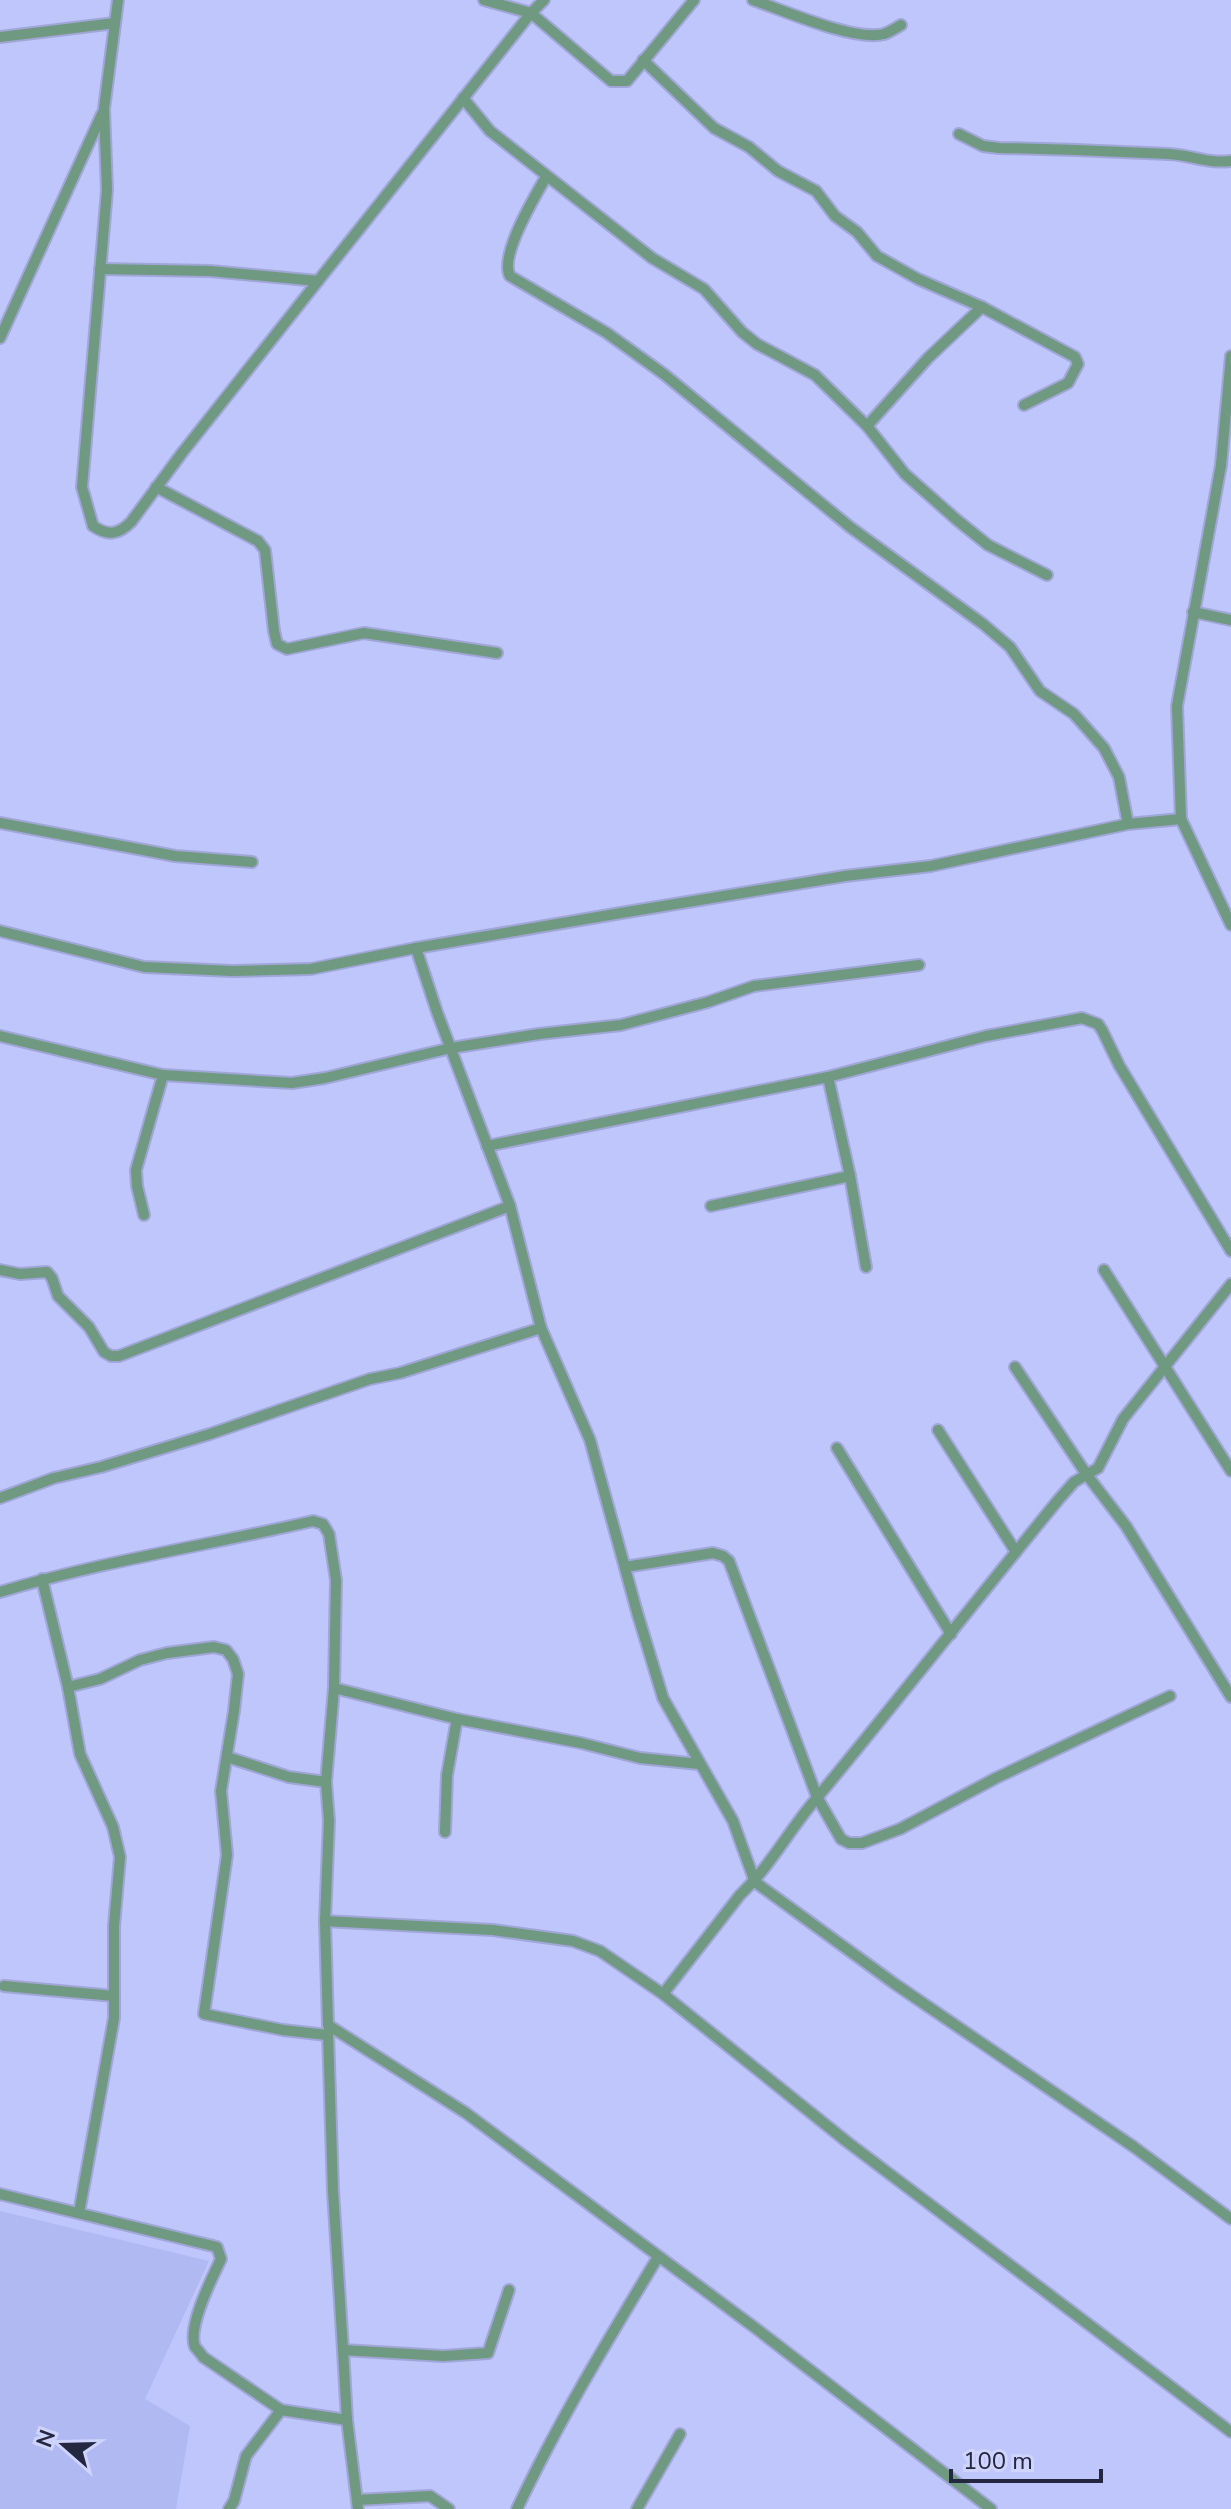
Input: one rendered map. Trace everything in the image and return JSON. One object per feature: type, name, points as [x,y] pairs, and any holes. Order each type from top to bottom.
[{"type":"street","points":[[118,0],[104,109],[107,190],[82,487],[93,526],[113,534],[123,530],[463,98],[544,0]]},
{"type":"street","points":[[484,0],[531,13],[611,81],[627,81],[694,0]]},
{"type":"street","points":[[753,0],[860,34],[884,34],[901,25]]},
{"type":"street","points":[[0,37],[115,23]]},
{"type":"street","points":[[643,60],[714,128],[749,147],[778,171],[816,191],[835,216],[857,232],[877,256],[1075,357],[1078,364],[1068,383],[1024,405]]},
{"type":"street","points":[[463,98],[490,131],[546,177],[652,258],[704,289],[742,332],[757,344],[815,375],[867,426],[905,474],[957,520],[988,545],[1047,575]]},
{"type":"street","points":[[0,338],[104,109]]},
{"type":"street","points":[[959,134],[970,141],[999,148],[1102,149],[1174,154],[1200,161],[1231,161]]},
{"type":"street","points":[[546,177],[512,248],[507,266],[510,276],[607,333],[665,375],[850,527],[1010,647],[1040,691],[1074,714],[1104,748],[1119,777],[1128,824]]},
{"type":"street","points":[[100,269],[210,271],[318,281]]},
{"type":"street","points":[[867,426],[928,358],[982,307]]},
{"type":"street","points":[[1231,356],[1226,467],[1193,612],[1177,706],[1181,819],[1231,925]]},
{"type":"street","points":[[156,487],[258,541],[265,550],[277,644],[287,649],[364,633],[497,653]]},
{"type":"street","points":[[1193,612],[1231,620]]},
{"type":"street","points":[[0,931],[144,967],[232,971],[311,969],[416,948],[845,876],[931,866],[1128,824],[1181,819]]},
{"type":"street","points":[[0,823],[175,856],[252,862]]},
{"type":"street","points":[[416,948],[510,1206],[541,1328],[590,1440],[663,1698],[733,1821],[755,1882],[895,1984],[1134,2147],[1231,2219]]},
{"type":"street","points":[[0,1036],[163,1075],[292,1083],[451,1048],[621,1025],[754,986],[919,965]]},
{"type":"street","points":[[487,1146],[828,1077],[986,1036],[1090,1019],[1102,1030],[1119,1065],[1231,1251]]},
{"type":"street","points":[[144,1215],[136,1170],[163,1075]]},
{"type":"street","points":[[828,1077],[866,1267]]},
{"type":"street","points":[[711,1206],[850,1176]]},
{"type":"street","points":[[0,1270],[20,1274],[47,1272],[58,1296],[89,1327],[104,1352],[119,1356],[510,1206]]},
{"type":"street","points":[[1104,1270],[1231,1471]]},
{"type":"street","points":[[663,1994],[740,1895],[755,1882],[817,1797],[1016,1552],[1074,1482],[1098,1468],[1123,1419],[1231,1284]]},
{"type":"street","points":[[0,1498],[54,1478],[210,1434],[370,1379],[400,1373],[541,1328]]},
{"type":"street","points":[[1015,1367],[1087,1475],[1126,1526],[1231,1697]]},
{"type":"street","points":[[938,1430],[1016,1552]]},
{"type":"street","points":[[837,1448],[951,1634]]},
{"type":"street","points":[[0,1592],[162,1551],[313,1521],[323,1524],[329,1534],[336,1580],[334,1688],[326,1782],[329,1821],[325,1921],[333,2191],[347,2420],[358,2504],[430,2496],[449,2509]]},
{"type":"street","points":[[625,1567],[713,1553],[729,1561],[817,1797],[841,1839],[849,1843],[862,1843],[900,1829],[996,1778],[1170,1696]]},
{"type":"street","points":[[42,1579],[68,1687],[80,1754],[113,1827],[120,1857],[114,1926],[114,2018],[79,2213]]},
{"type":"street","points":[[68,1687],[100,1679],[153,1656],[214,1647],[226,1650],[233,1659],[238,1674],[221,1791],[227,1855],[204,2014],[269,2027],[328,2030],[466,2113],[758,2330],[991,2509]]},
{"type":"street","points":[[334,1688],[457,1719],[640,1758],[699,1764]]},
{"type":"street","points":[[445,1832],[447,1775],[457,1719]]},
{"type":"street","points":[[227,1757],[289,1777],[326,1782]]},
{"type":"street","points":[[325,1921],[493,1930],[573,1941],[600,1951],[663,1994],[846,2141],[1231,2432]]},
{"type":"street","points":[[4,1986],[114,1996]]},
{"type":"street","points":[[0,2194],[217,2247],[221,2259],[193,2335],[195,2347],[203,2357],[281,2410],[347,2420]]},
{"type":"street","points":[[517,2509],[543,2452],[658,2257]]},
{"type":"street","points":[[343,2350],[443,2356],[488,2353],[509,2290]]},
{"type":"street","points":[[229,2509],[246,2456],[281,2410]]},
{"type":"street","points":[[637,2509],[680,2434]]},
{"type":"shaded area","points":[[0,2211],[209,2261],[145,2399],[190,2426],[176,2509],[0,2509]]}]
